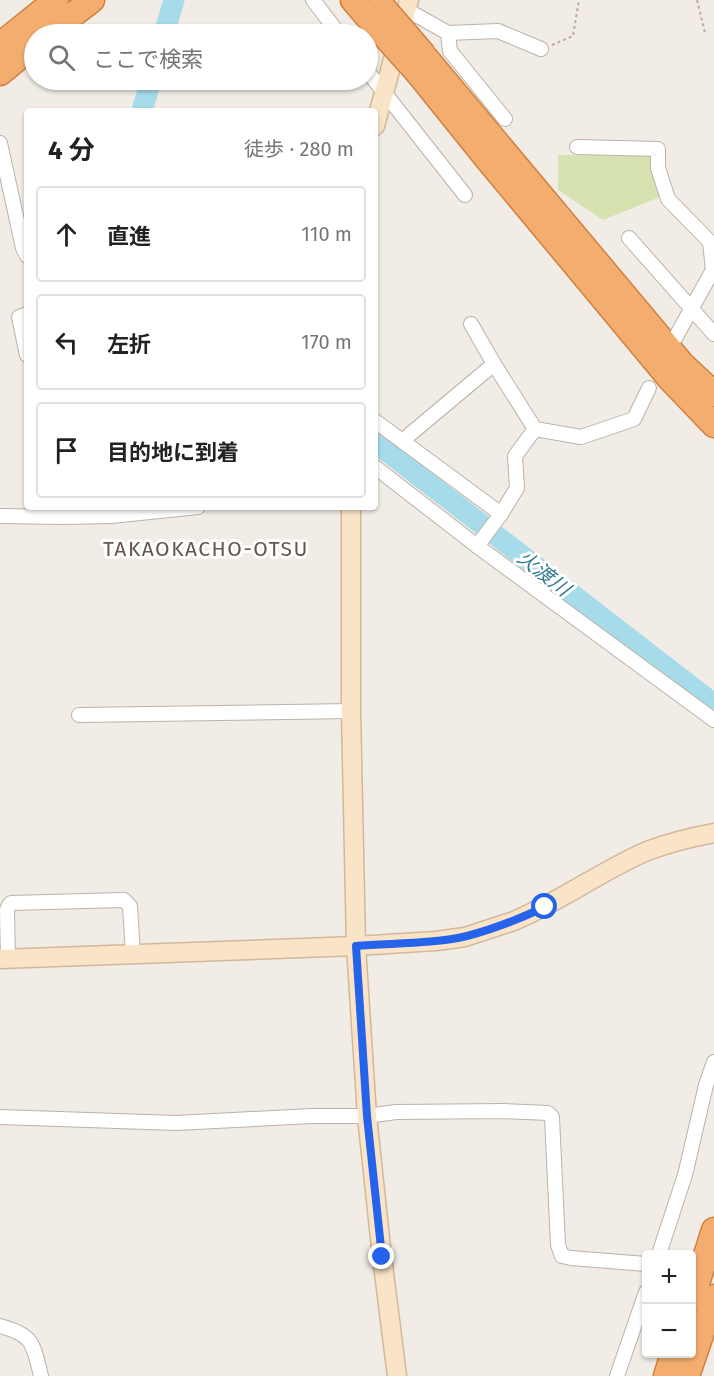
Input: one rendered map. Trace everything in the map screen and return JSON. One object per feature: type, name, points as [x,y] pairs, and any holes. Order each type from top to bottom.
[{"type":"highway","points":[[26,24],[56,0]]},
{"type":"highway","points":[[61,24],[92,0]]},
{"type":"highway","points":[[353,0],[377,8],[421,64],[682,364],[714,394]]},
{"type":"highway","points":[[0,45],[24,26]]},
{"type":"highway","points":[[0,73],[24,53]]},
{"type":"highway","points":[[421,64],[488,160],[671,380],[714,425]]},
{"type":"highway","points":[[696,1286],[714,1230]]},
{"type":"highway","points":[[687,1376],[714,1297]]},
{"type":"highway","points":[[666,1376],[671,1358]]},
{"type":"street","points":[[313,0],[331,24]]},
{"type":"street","points":[[378,115],[408,5],[448,33],[498,31],[542,49]]},
{"type":"street","points":[[448,33],[450,51],[505,119]]},
{"type":"street","points":[[378,85],[465,195]]},
{"type":"street","points":[[0,143],[6,198],[24,250]]},
{"type":"street","points":[[577,147],[658,149],[658,168],[668,199],[710,242],[713,270],[674,340]]},
{"type":"street","points":[[629,238],[714,334]]},
{"type":"street","points":[[24,315],[19,317],[24,341]]},
{"type":"street","points":[[471,324],[535,429],[581,436],[634,419],[649,388]]},
{"type":"street","points":[[402,441],[494,364]]},
{"type":"street","points":[[378,423],[498,517]]},
{"type":"street","points":[[480,543],[517,488],[514,456],[535,429]]},
{"type":"street","points":[[378,469],[480,543],[714,720]]},
{"type":"street","points":[[0,516],[111,516],[169,510]]},
{"type":"street","points":[[351,510],[351,711],[356,946],[367,1116],[397,1376]]},
{"type":"street","points":[[79,715],[351,711]]},
{"type":"street","points":[[133,954],[130,906],[124,900],[11,903],[7,910],[4,959],[356,946],[465,937],[514,921],[545,907],[649,851],[714,833]]},
{"type":"street","points":[[659,1250],[685,1174],[706,1085],[714,1062]]},
{"type":"street","points":[[0,1117],[176,1124],[312,1116],[367,1116],[396,1112],[548,1113],[552,1117],[558,1245],[562,1256],[642,1264]]},
{"type":"street","points":[[617,1376],[642,1319]]},
{"type":"street","points":[[0,1326],[14,1330],[28,1338],[32,1344],[41,1376]]},
{"type":"path","points":[[542,49],[573,36],[579,0]]},
{"type":"path","points":[[697,0],[705,33]]},
{"type":"green space","points":[[558,155],[652,156],[660,197],[603,220],[558,190]]},
{"type":"waterway","name":"火渡川","points":[[167,24],[174,0]]},
{"type":"waterway","name":"火渡川","points":[[143,108],[148,90]]},
{"type":"waterway","name":"火渡川","points":[[378,444],[714,704]]},
{"type":"district","name":"TAKAOKACHO-OTSU","points":[[206,549]]},
{"type":"route","points":[[382,1257],[367,1116],[356,946],[465,937],[514,921],[545,907]]}]
